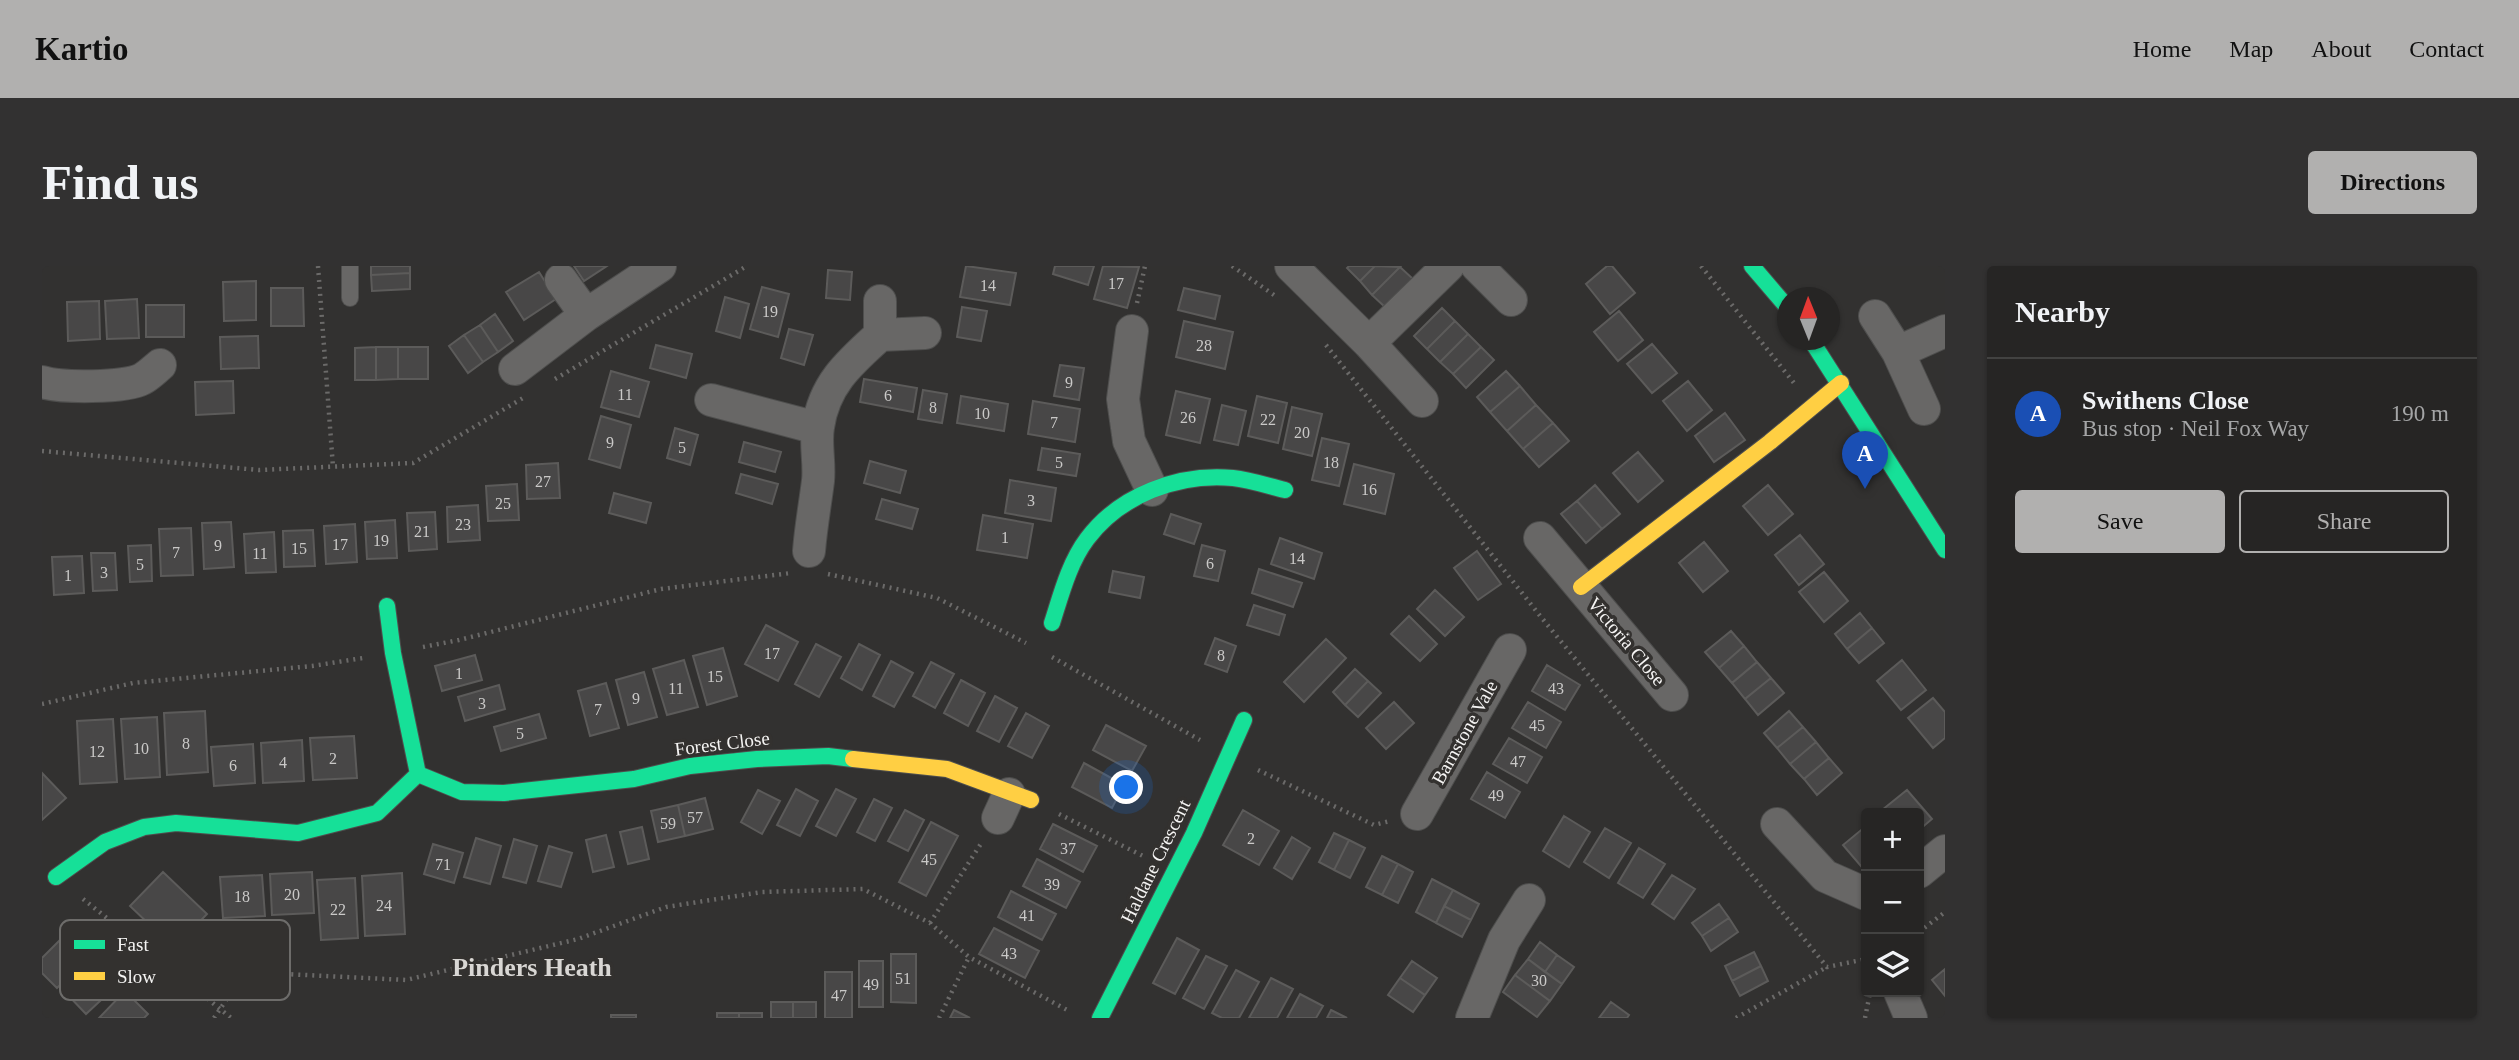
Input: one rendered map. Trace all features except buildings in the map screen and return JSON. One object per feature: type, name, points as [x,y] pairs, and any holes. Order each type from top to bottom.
[{"type":"street","points":[[523,381],[586,315],[660,266]]},
{"type":"street","points":[[1291,266],[1369,343],[1422,401]]},
{"type":"street","points":[[1369,343],[1448,266]]},
{"type":"street","points":[[1477,266],[1511,300]]},
{"type":"street","points":[[1752,266],[1777,295]]},
{"type":"street","points":[[561,280],[586,315]]},
{"type":"street","points":[[880,301],[880,335]]},
{"type":"street","points":[[1875,316],[1898,352],[1924,408]]},
{"type":"street","points":[[1132,331],[1123,399],[1129,441],[1152,490]]},
{"type":"street","points":[[1898,352],[1945,331]]},
{"type":"street","points":[[812,565],[811,516],[818,480],[817,428],[823,403],[841,372],[880,335],[925,332]]},
{"type":"street","points":[[1818,350],[1945,550]]},
{"type":"street","points":[[42,382],[54,386],[125,384],[141,380],[160,365]]},
{"type":"street","points":[[1581,587],[1770,442],[1841,383]]},
{"type":"street","points":[[710,400],[751,397],[817,428]]},
{"type":"street","points":[[1052,623],[1060,597],[1086,540],[1120,505],[1152,490],[1189,478],[1233,478],[1285,490]]},
{"type":"street","name":"Victoria Close","points":[[1540,538],[1672,695]]},
{"type":"street","points":[[56,877],[105,842],[144,827],[176,824],[298,833],[377,813],[418,774],[393,653],[387,606]]},
{"type":"street","name":"Barnstone Vale","points":[[1417,814],[1510,650]]},
{"type":"street","name":"Haldane Crescent","points":[[1100,1018],[1174,871],[1244,720]]},
{"type":"street","name":"Forest Close","points":[[418,774],[462,792],[504,793],[634,779],[690,766],[757,759],[828,756],[947,769],[1013,804]]},
{"type":"street","points":[[1777,824],[1825,876],[1861,892]]},
{"type":"street","points":[[1920,871],[1945,850]]},
{"type":"street","points":[[1472,1018],[1504,940],[1529,900]]},
{"type":"street","points":[[1902,997],[1911,1018]]},
{"type":"lane","points":[[350,266],[350,298]]},
{"type":"path","points":[[318,266],[333,467]]},
{"type":"path","points":[[555,379],[747,266]]},
{"type":"path","points":[[1132,331],[1145,266]]},
{"type":"path","points":[[1232,266],[1283,303]]},
{"type":"path","points":[[1322,341],[1541,617],[1827,967]]},
{"type":"path","points":[[42,451],[259,470],[412,463],[523,381]]},
{"type":"path","points":[[42,704],[133,683],[312,666],[393,653],[459,640],[661,589],[812,565],[937,598],[1034,648]]},
{"type":"path","points":[[1046,654],[1229,756],[1374,825],[1417,814]]},
{"type":"path","points":[[930,923],[1013,804],[1174,871]]},
{"type":"path","points":[[56,877],[110,920]]},
{"type":"path","points":[[290,974],[406,980],[578,939],[666,907],[762,892],[863,889],[930,923],[969,957],[1070,1012]]},
{"type":"path","points":[[1924,928],[1945,912]]},
{"type":"path","points":[[939,1018],[969,957]]},
{"type":"path","points":[[1736,1018],[1827,967],[1861,960]]},
{"type":"path","points":[[1865,1018],[1869,997]]},
{"type":"path","points":[[207,1000],[231,1018]]},
{"type":"path","points":[[214,1018],[226,1000]]},
{"type":"traffic: fast","points":[[1752,266],[1777,295]]},
{"type":"traffic: fast","points":[[1817,350],[1945,550]]},
{"type":"traffic: fast","points":[[1052,623],[1066,580],[1081,548],[1100,524],[1133,499],[1171,484],[1212,477],[1240,479],[1285,490]]},
{"type":"traffic: fast","points":[[387,606],[393,653],[418,774],[462,792],[504,793],[634,779],[690,766],[757,759],[828,756],[853,759]]},
{"type":"traffic: fast","points":[[1100,1018],[1194,833],[1244,720]]},
{"type":"traffic: fast","points":[[56,877],[105,842],[144,827],[176,823],[298,833],[377,813],[418,774]]},
{"type":"traffic: slow","points":[[1581,587],[1770,442],[1841,383]]},
{"type":"traffic: slow","points":[[853,759],[947,769],[1031,800]]},
{"type":"place","name":"Swithens Close","points":[[1865,489]]},
{"type":"district","name":"Pinders Heath","points":[[532,967]]}]
